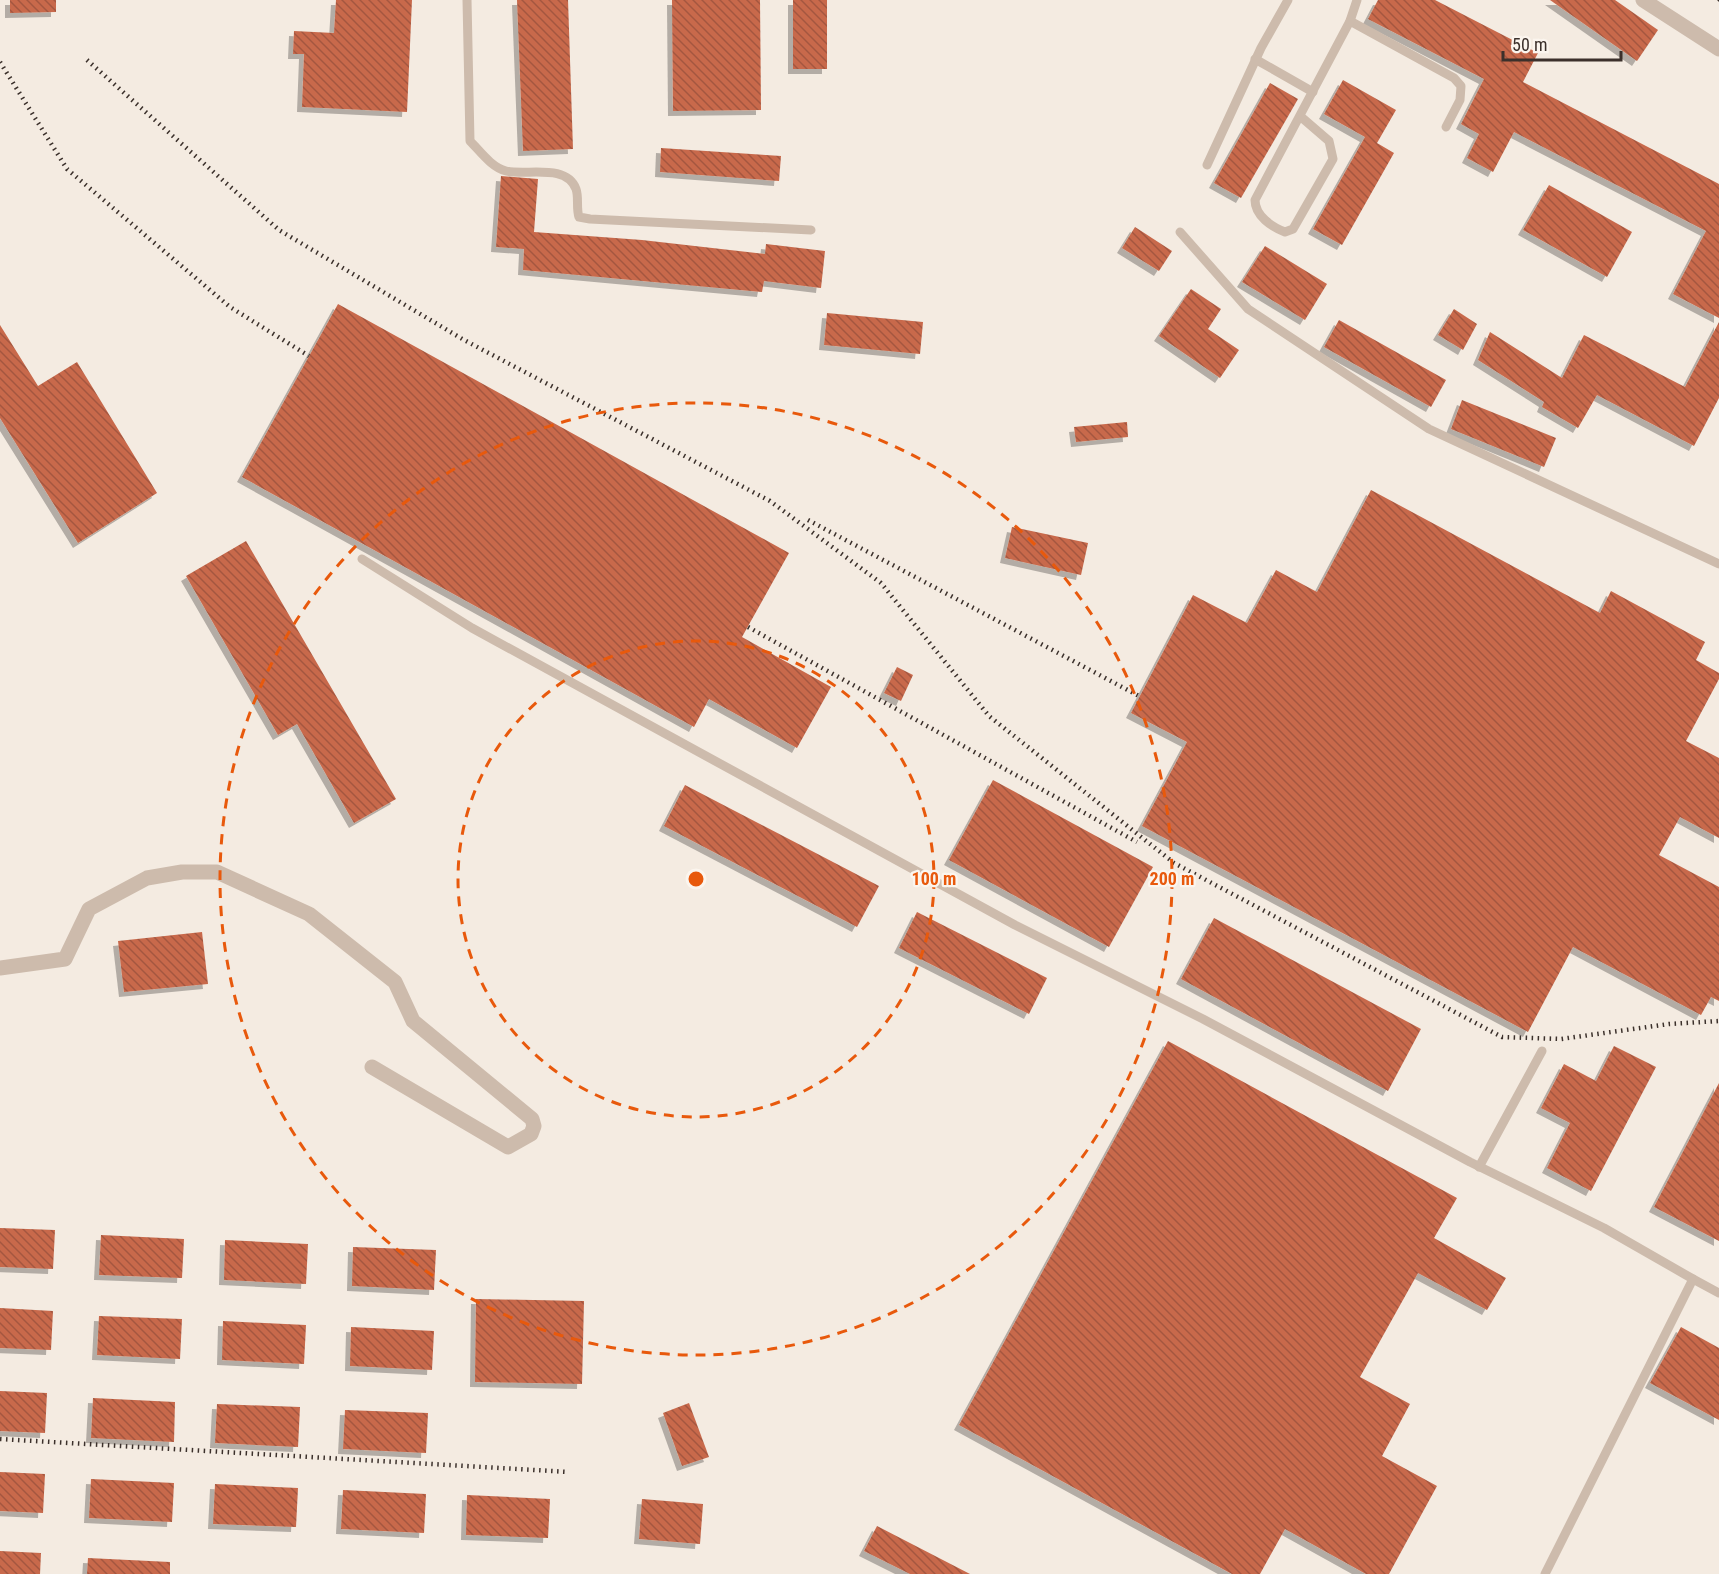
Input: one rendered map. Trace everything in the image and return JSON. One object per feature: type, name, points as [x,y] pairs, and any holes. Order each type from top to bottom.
[{"type":"street","points":[[1643,0],[1719,49]]},
{"type":"street","points":[[0,968],[64,959],[89,909],[147,878],[183,872],[217,872],[309,914],[395,982],[413,1021],[532,1119],[534,1126],[531,1134],[508,1147],[372,1067]]},
{"type":"lane","points":[[467,0],[470,141],[496,167],[507,171],[556,174],[567,177],[576,189],[579,217],[811,230]]},
{"type":"lane","points":[[1207,165],[1255,59],[1288,0]]},
{"type":"lane","points":[[1300,116],[1329,141],[1333,159],[1294,227],[1285,232],[1261,217],[1256,208],[1256,201],[1312,92],[1350,21],[1357,0]]},
{"type":"lane","points":[[1350,21],[1454,78],[1461,86],[1460,99],[1446,127]]},
{"type":"lane","points":[[1255,59],[1312,92]]},
{"type":"lane","points":[[1180,232],[1248,309],[1429,429],[1719,564]]},
{"type":"lane","points":[[362,559],[472,628],[1015,925],[1203,1018],[1479,1167],[1604,1228],[1719,1293]]},
{"type":"lane","points":[[1479,1167],[1542,1052]]},
{"type":"lane","points":[[1545,1574],[1693,1279]]},
{"type":"building","points":[[10,0],[56,0],[56,12],[10,13]]},
{"type":"building","points":[[336,0],[412,0],[407,112],[302,107],[304,54],[293,54],[294,31],[334,33]]},
{"type":"building","points":[[517,0],[568,0],[573,149],[523,151]]},
{"type":"building","points":[[672,0],[760,0],[761,110],[673,111]]},
{"type":"building","points":[[793,0],[827,0],[827,69],[793,69]]},
{"type":"building","points":[[1378,0],[1435,0],[1538,53],[1523,82],[1719,184],[1719,318],[1673,294],[1706,231],[1514,132],[1493,172],[1467,158],[1479,134],[1461,124],[1484,79],[1368,19]]},
{"type":"building","points":[[1550,0],[1615,0],[1658,30],[1637,61]]},
{"type":"building","points":[[1343,80],[1396,110],[1377,143],[1394,153],[1342,245],[1313,229],[1365,137],[1324,114]]},
{"type":"building","points":[[1270,83],[1298,99],[1241,198],[1214,183]]},
{"type":"building","points":[[661,148],[781,156],[779,181],[660,172]]},
{"type":"building","points":[[501,176],[538,179],[534,232],[642,240],[765,254],[766,244],[825,251],[821,288],[764,281],[762,292],[523,270],[524,249],[496,247]]},
{"type":"building","points":[[1549,185],[1632,232],[1607,277],[1523,230]]},
{"type":"building","points":[[1135,227],[1172,251],[1159,271],[1122,248]]},
{"type":"building","points":[[1265,246],[1327,284],[1305,320],[1242,282]]},
{"type":"building","points":[[1191,289],[1221,309],[1208,329],[1239,350],[1220,378],[1159,336]]},
{"type":"building","points":[[338,304],[789,553],[742,637],[831,687],[797,748],[709,699],[694,727],[242,477]]},
{"type":"building","points":[[1454,309],[1477,324],[1463,350],[1438,335]]},
{"type":"building","points":[[827,313],[923,322],[920,354],[824,345]]},
{"type":"building","points":[[1339,320],[1446,380],[1431,407],[1324,347]]},
{"type":"building","points":[[1719,322],[1719,398],[1694,446],[1597,395],[1578,428],[1542,407],[1544,402],[1478,360],[1490,332],[1562,378],[1584,335],[1685,387]]},
{"type":"building","points":[[0,325],[38,386],[77,362],[157,493],[78,543],[0,418]]},
{"type":"building","points":[[1462,400],[1556,438],[1544,467],[1451,429]]},
{"type":"building","points":[[1127,422],[1128,437],[1076,442],[1074,427]]},
{"type":"building","points":[[1371,490],[1600,613],[1611,591],[1705,642],[1696,660],[1719,673],[1719,679],[1686,741],[1719,758],[1719,838],[1680,817],[1659,855],[1719,887],[1719,1001],[1711,997],[1701,1015],[1573,947],[1528,1032],[1142,826],[1187,742],[1131,713],[1193,595],[1247,623],[1276,570],[1317,592]]},
{"type":"building","points":[[1012,527],[1088,543],[1081,575],[1005,558]]},
{"type":"building","points":[[246,541],[396,799],[354,823],[297,724],[278,735],[186,576]]},
{"type":"building","points":[[897,667],[913,675],[901,701],[884,693]]},
{"type":"building","points":[[993,780],[1153,867],[1109,947],[949,860]]},
{"type":"building","points":[[685,785],[879,886],[857,927],[664,826]]},
{"type":"building","points":[[917,912],[1047,978],[1029,1014],[899,948]]},
{"type":"building","points":[[1214,918],[1421,1029],[1388,1091],[1181,979]]},
{"type":"building","points":[[202,932],[208,984],[124,992],[118,941]]},
{"type":"building","points":[[1168,1041],[1457,1198],[1434,1238],[1506,1278],[1487,1310],[1418,1273],[1360,1377],[1410,1404],[1382,1456],[1437,1486],[1389,1574],[1366,1574],[1285,1529],[1260,1574],[1232,1574],[959,1425]]},
{"type":"building","points":[[1614,1046],[1656,1067],[1591,1191],[1547,1168],[1570,1123],[1541,1108],[1564,1064],[1596,1081]]},
{"type":"building","points":[[1719,1083],[1719,1241],[1654,1207]]},
{"type":"building","points":[[0,1228],[55,1230],[53,1269],[0,1267]]},
{"type":"building","points":[[101,1235],[184,1239],[182,1278],[99,1275]]},
{"type":"building","points":[[225,1240],[308,1244],[306,1284],[224,1280]]},
{"type":"building","points":[[353,1247],[436,1250],[434,1290],[352,1286]]},
{"type":"building","points":[[476,1299],[584,1301],[582,1384],[475,1382]]},
{"type":"building","points":[[0,1308],[53,1311],[51,1350],[0,1348]]},
{"type":"building","points":[[99,1316],[182,1319],[180,1359],[97,1355]]},
{"type":"building","points":[[223,1321],[306,1325],[304,1364],[222,1360]]},
{"type":"building","points":[[351,1327],[434,1331],[432,1370],[350,1366]]},
{"type":"building","points":[[1681,1327],[1719,1348],[1719,1420],[1650,1383]]},
{"type":"building","points":[[0,1391],[47,1393],[45,1433],[0,1431]]},
{"type":"building","points":[[93,1398],[175,1402],[174,1442],[91,1438]]},
{"type":"building","points":[[689,1403],[709,1457],[682,1466],[663,1413]]},
{"type":"building","points":[[217,1404],[300,1407],[298,1447],[215,1443]]},
{"type":"building","points":[[345,1410],[428,1413],[426,1453],[343,1449]]},
{"type":"building","points":[[0,1472],[45,1474],[43,1513],[0,1511]]},
{"type":"building","points":[[91,1479],[174,1483],[172,1522],[89,1518]]},
{"type":"building","points":[[215,1484],[298,1488],[296,1527],[213,1524]]},
{"type":"building","points":[[343,1490],[426,1494],[424,1533],[341,1529]]},
{"type":"building","points":[[467,1495],[550,1499],[548,1538],[466,1535]]},
{"type":"building","points":[[642,1499],[703,1504],[700,1544],[639,1539]]},
{"type":"building","points":[[877,1526],[970,1574],[910,1574],[864,1551]]},
{"type":"building","points":[[0,1551],[41,1553],[40,1574],[0,1574]]},
{"type":"building","points":[[88,1558],[170,1562],[170,1574],[87,1574]]},
{"type":"railway","points":[[87,60],[279,230],[464,340],[770,501],[881,583],[989,716],[1174,863],[1502,1037],[1561,1039],[1669,1024],[1719,1021]]},
{"type":"railway","points":[[0,62],[67,169],[230,307],[309,356]]},
{"type":"railway","points":[[808,520],[1139,696]]},
{"type":"railway","points":[[748,627],[1137,842]]},
{"type":"railway","points":[[0,1439],[569,1472]]}]
